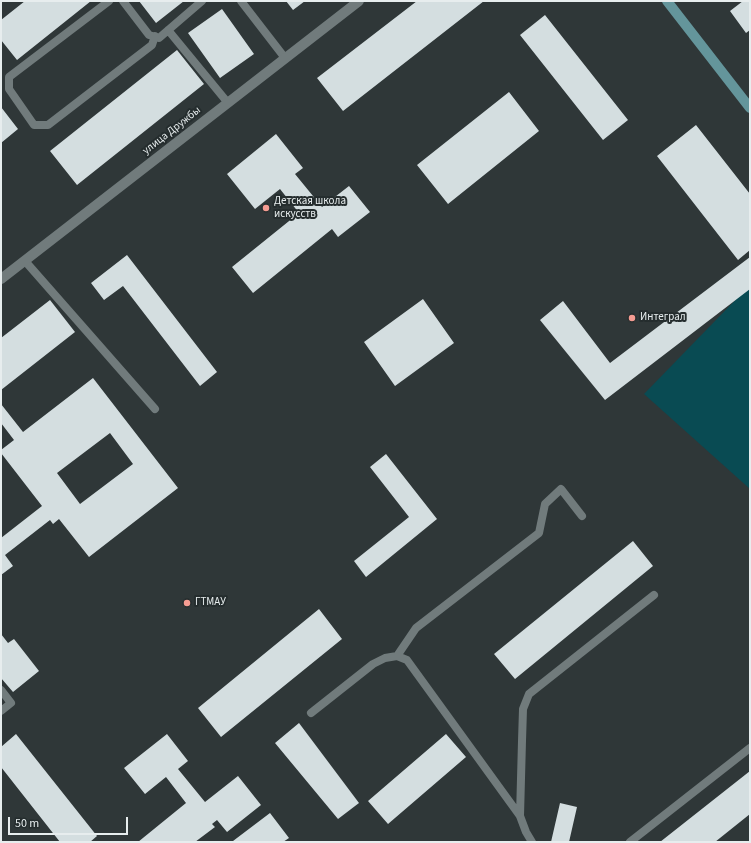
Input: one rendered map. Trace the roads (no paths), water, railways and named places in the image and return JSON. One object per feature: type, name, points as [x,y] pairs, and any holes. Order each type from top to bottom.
[{"type":"street","name":"улица Дружбы","points":[[1,279],[358,1]]},
{"type":"street","points":[[667,1],[750,108]]},
{"type":"lane","points":[[109,1],[9,77],[9,89],[34,126],[48,125],[152,45],[155,36]]},
{"type":"lane","points":[[122,1],[149,35],[159,38],[202,1]]},
{"type":"lane","points":[[241,1],[285,58]]},
{"type":"lane","points":[[168,30],[228,103]]},
{"type":"lane","points":[[25,261],[155,409]]},
{"type":"lane","points":[[397,656],[416,628],[539,533],[545,504],[561,489],[582,516]]},
{"type":"lane","points":[[520,816],[523,709],[529,694],[654,595]]},
{"type":"lane","points":[[311,713],[373,664],[385,658],[397,656],[407,660],[520,816],[526,832],[532,842]]},
{"type":"lane","points":[[1,690],[11,703],[1,711]]},
{"type":"lane","points":[[630,842],[750,748]]},
{"type":"place","name":"Детская школа искусств","points":[[266,208]]},
{"type":"place","name":"Интеграл","points":[[632,318]]},
{"type":"place","name":"ГТМАУ","points":[[187,603]]}]
